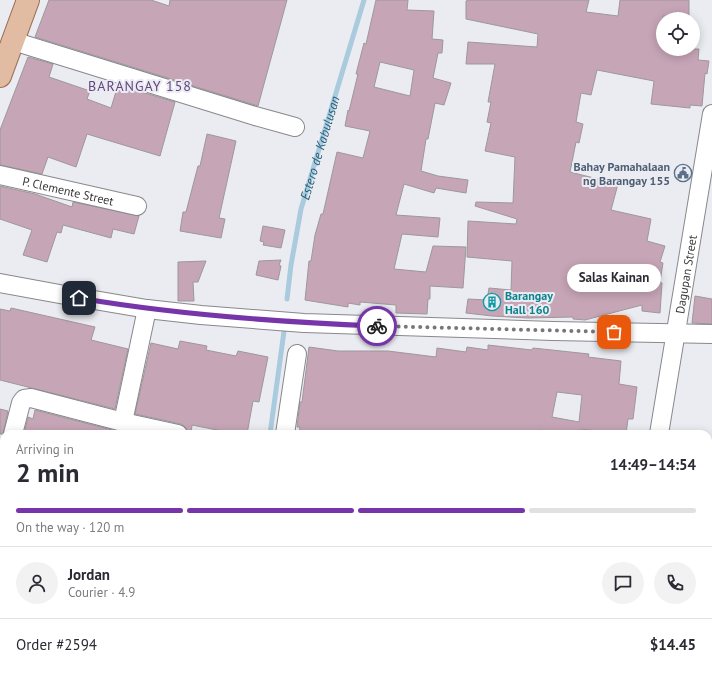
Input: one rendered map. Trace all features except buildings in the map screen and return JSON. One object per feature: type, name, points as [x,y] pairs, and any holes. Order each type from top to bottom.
[{"type":"main road","points":[[0,76],[28,0]]},
{"type":"street","points":[[12,41],[295,127]]},
{"type":"street","name":"Dagupan Street","points":[[660,430],[712,114]]},
{"type":"street","name":"P. Clemente Street","points":[[0,175],[137,206]]},
{"type":"street","points":[[0,282],[147,309],[304,323],[553,331],[712,334]]},
{"type":"street","points":[[123,422],[147,309]]},
{"type":"street","points":[[286,430],[297,354]]},
{"type":"street","points":[[14,430],[21,403],[24,399],[31,398],[160,430]]},
{"type":"waterway","name":"Estero de Kabulusan","points":[[287,299],[291,265],[301,209],[364,0]]},
{"type":"waterway","name":"Estero de Kabulusan","points":[[271,430],[285,324]]},
{"type":"way so far","points":[[377,326],[614,332]]},
{"type":"place","name":"Bahay Pamahalaan ng Barangay 155","points":[[683,173]]},
{"type":"place","name":"Barangay Hall 160","points":[[492,302]]},
{"type":"place","name":"Salas Kainan","points":[[614,332]]},
{"type":"district","name":"BARANGAY 158","points":[[140,86]]},
{"type":"route","points":[[79,298],[147,309],[201,315],[304,323],[377,326]]}]
